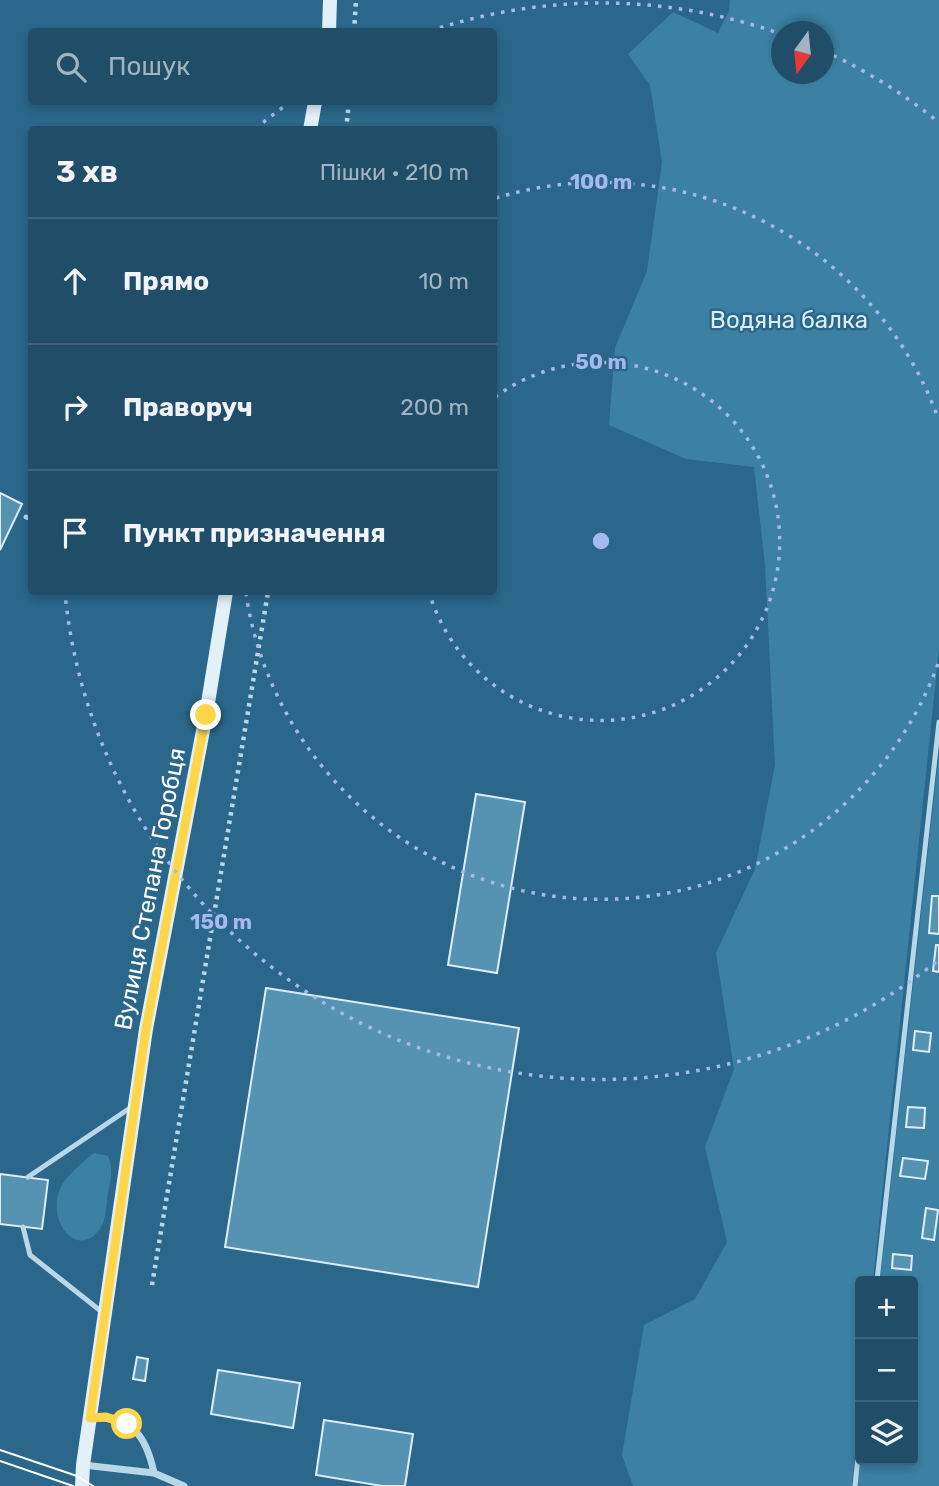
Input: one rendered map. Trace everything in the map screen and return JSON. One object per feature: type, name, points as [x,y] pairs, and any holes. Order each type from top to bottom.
[{"type":"main road","points":[[330,0],[330,28]]},
{"type":"main road","points":[[311,126],[314,105]]},
{"type":"main road","name":"Вулиця Степана Горобця","points":[[82,1486],[146,1029],[206,715],[226,595]]},
{"type":"street","points":[[90,1418],[106,1417],[127,1424],[141,1435],[149,1448],[155,1473]]},
{"type":"street","points":[[83,1465],[155,1473],[184,1486]]},
{"type":"lane","points":[[878,1276],[939,722]]},
{"type":"lane","points":[[28,1177],[135,1104]]},
{"type":"lane","points":[[23,1227],[30,1255],[105,1314]]},
{"type":"lane","points":[[855,1486],[857,1465]]},
{"type":"path","points":[[354,28],[356,0]]},
{"type":"path","points":[[346,126],[349,105]]},
{"type":"path","points":[[152,1284],[267,595]]},
{"type":"green space","name":"Водяна балка","points":[[730,0],[939,0],[939,649],[874,1276],[855,1276],[855,1457],[852,1486],[633,1486],[622,1455],[644,1325],[695,1299],[727,1242],[705,1147],[734,1069],[716,953],[755,869],[775,765],[765,565],[754,467],[686,459],[609,425],[615,348],[647,271],[662,162],[650,85],[628,54],[673,12],[718,33],[729,11]]},
{"type":"green space","points":[[939,753],[939,1486],[857,1486],[859,1465],[918,1465],[918,1276],[881,1276]]},
{"type":"green space","points":[[95,1153],[108,1156],[111,1165],[106,1213],[99,1230],[89,1238],[80,1240],[71,1237],[64,1230],[57,1207],[58,1194],[70,1175]]},
{"type":"building","points":[[0,493],[22,504],[0,550]]},
{"type":"building","points":[[476,794],[525,802],[497,973],[448,965]]},
{"type":"building","points":[[932,896],[939,896],[939,934],[929,933]]},
{"type":"building","points":[[936,945],[939,945],[939,972],[933,971]]},
{"type":"building","points":[[266,988],[519,1028],[478,1287],[225,1247]]},
{"type":"building","points":[[915,1031],[931,1033],[929,1052],[913,1050]]},
{"type":"building","points":[[908,1107],[925,1108],[924,1128],[906,1127]]},
{"type":"building","points":[[903,1158],[928,1161],[925,1179],[900,1176]]},
{"type":"building","points":[[0,1174],[48,1180],[42,1229],[0,1224]]},
{"type":"building","points":[[926,1208],[938,1210],[934,1240],[922,1238]]},
{"type":"building","points":[[893,1254],[912,1256],[911,1270],[892,1268]]},
{"type":"building","points":[[137,1357],[148,1359],[145,1381],[133,1379]]},
{"type":"building","points":[[218,1370],[300,1383],[293,1428],[211,1414]]},
{"type":"building","points":[[324,1420],[413,1434],[405,1486],[382,1486],[316,1475]]},
{"type":"tram line","points":[[0,1450],[77,1476],[93,1486]]},
{"type":"tram line","points":[[0,1461],[73,1486]]},
{"type":"route","points":[[127,1424],[106,1417],[90,1418],[146,1029],[206,715]]}]
